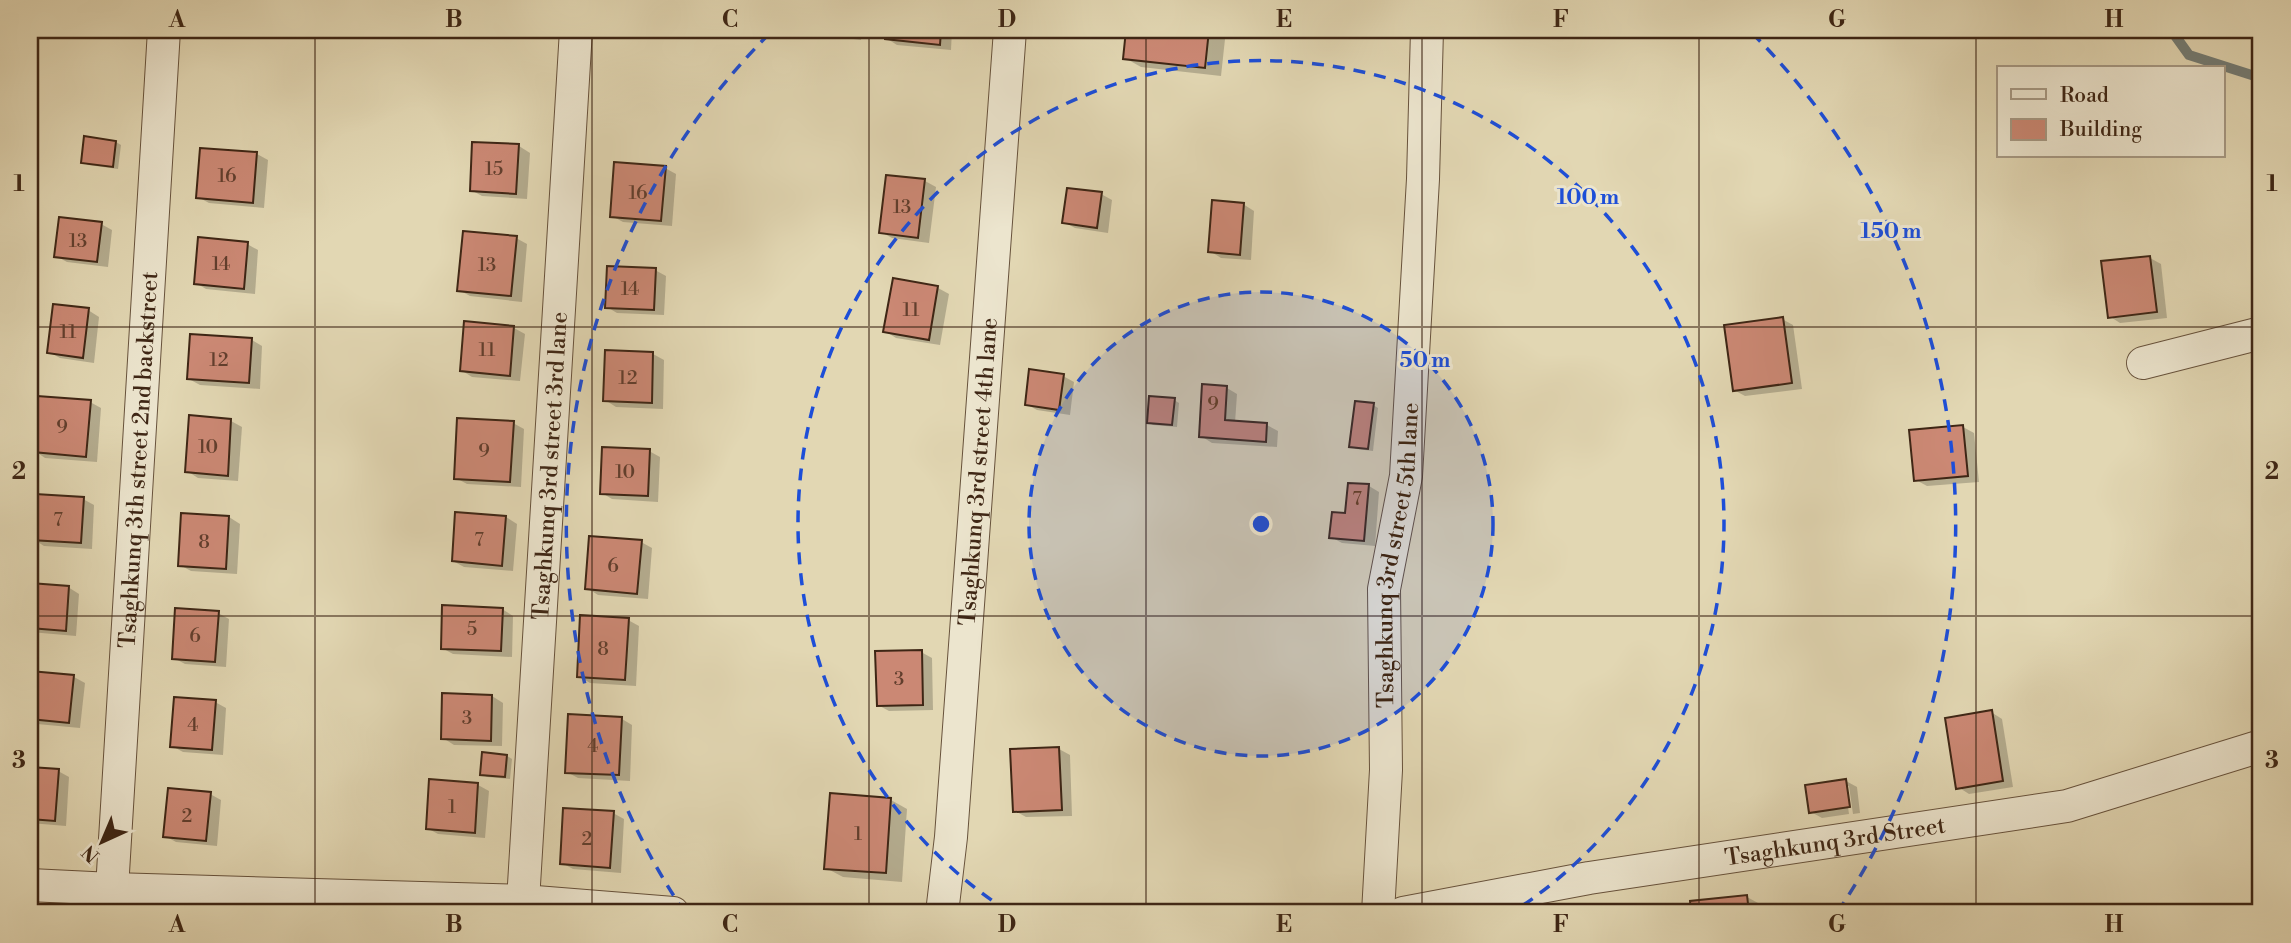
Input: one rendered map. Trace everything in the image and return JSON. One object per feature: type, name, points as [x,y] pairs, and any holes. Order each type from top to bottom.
[{"type":"street","name":"Tsaghkunq 3th street 2nd backstreet","points":[[112,889],[164,30]]},
{"type":"street","name":"Tsaghkunq 3rd street 3rd lane","points":[[523,901],[576,30]]},
{"type":"street","name":"Tsaghkunq 3rd street 4th lane","points":[[942,913],[951,837],[1010,30]]},
{"type":"street","name":"Tsaghkunq 3rd street 5th lane","points":[[1378,913],[1386,770],[1384,589],[1406,476],[1423,179],[1427,30]]},
{"type":"street","points":[[2143,363],[2261,332]]},
{"type":"street","name":"Tsaghkunq 3rd Street","points":[[1403,913],[1589,878],[2067,806],[2261,746]]},
{"type":"street","points":[[30,885],[523,901],[673,913]]},
{"type":"building","points":[[885,30],[941,30],[940,45],[885,39]]},
{"type":"building","points":[[1126,30],[1209,30],[1205,68],[1123,59]]},
{"type":"building","points":[[84,136],[116,141],[113,167],[81,163]]},
{"type":"building","points":[[472,142],[519,144],[516,194],[470,191]]},
{"type":"building","points":[[200,148],[257,152],[253,203],[196,198]]},
{"type":"building","points":[[614,162],[666,166],[661,221],[610,217]]},
{"type":"building","points":[[886,175],[925,179],[918,238],[879,233]]},
{"type":"building","points":[[1067,188],[1102,192],[1097,228],[1062,223]]},
{"type":"building","points":[[1212,200],[1244,203],[1240,255],[1208,252]]},
{"type":"building","points":[[59,217],[102,222],[97,262],[54,257]]},
{"type":"building","points":[[463,231],[517,236],[511,296],[457,291]]},
{"type":"building","points":[[198,237],[248,242],[244,289],[194,284]]},
{"type":"building","points":[[2150,256],[2157,312],[2108,318],[2101,261]]},
{"type":"building","points":[[607,266],[656,268],[654,310],[605,308]]},
{"type":"building","points":[[893,278],[938,286],[929,340],[883,332]]},
{"type":"building","points":[[53,304],[89,308],[83,358],[47,353]]},
{"type":"building","points":[[1783,317],[1792,383],[1733,391],[1724,325]]},
{"type":"building","points":[[464,321],[514,326],[510,376],[460,371]]},
{"type":"building","points":[[190,334],[252,338],[249,383],[187,379]]},
{"type":"building","points":[[605,350],[653,352],[652,403],[603,401]]},
{"type":"building","points":[[1029,369],[1064,374],[1059,410],[1025,405]]},
{"type":"building","points":[[1202,384],[1227,386],[1225,420],[1267,423],[1266,442],[1199,437]]},
{"type":"building","points":[[37,396],[91,400],[86,457],[33,452]]},
{"type":"building","points":[[1149,396],[1175,398],[1172,425],[1147,423]]},
{"type":"building","points":[[1355,401],[1374,403],[1368,449],[1349,447]]},
{"type":"building","points":[[189,415],[231,419],[228,476],[185,472]]},
{"type":"building","points":[[457,418],[514,421],[510,482],[454,479]]},
{"type":"building","points":[[1963,425],[1968,476],[1914,481],[1909,430]]},
{"type":"building","points":[[602,447],[650,449],[648,496],[600,494]]},
{"type":"building","points":[[1348,483],[1369,484],[1364,541],[1329,538],[1332,512],[1345,513]]},
{"type":"building","points":[[35,494],[84,497],[81,543],[31,540]]},
{"type":"building","points":[[455,512],[506,516],[502,566],[452,561]]},
{"type":"building","points":[[181,513],[229,516],[226,569],[178,566]]},
{"type":"building","points":[[589,536],[642,540],[637,594],[585,589]]},
{"type":"building","points":[[30,583],[69,586],[66,631],[30,628]]},
{"type":"building","points":[[442,605],[503,608],[501,651],[441,649]]},
{"type":"building","points":[[175,608],[219,611],[215,662],[172,659]]},
{"type":"building","points":[[580,615],[629,618],[625,680],[577,677]]},
{"type":"building","points":[[922,650],[923,705],[877,706],[875,651]]},
{"type":"building","points":[[30,671],[74,675],[69,723],[30,719]]},
{"type":"building","points":[[442,693],[492,695],[491,741],[441,739]]},
{"type":"building","points":[[174,697],[216,700],[212,750],[170,747]]},
{"type":"building","points":[[1992,710],[2003,781],[1956,789],[1945,718]]},
{"type":"building","points":[[568,714],[622,717],[619,775],[565,773]]},
{"type":"building","points":[[1059,747],[1062,810],[1013,812],[1010,749]]},
{"type":"building","points":[[482,752],[507,755],[505,777],[480,775]]},
{"type":"building","points":[[30,767],[59,769],[55,821],[30,819]]},
{"type":"building","points":[[429,779],[478,783],[475,833],[426,829]]},
{"type":"building","points":[[1846,779],[1850,807],[1809,813],[1805,785]]},
{"type":"building","points":[[168,788],[211,792],[206,841],[163,837]]},
{"type":"building","points":[[830,793],[891,798],[886,873],[824,869]]},
{"type":"building","points":[[563,808],[614,811],[610,868],[560,864]]},
{"type":"building","points":[[1747,895],[1749,913],[1691,913],[1690,901]]},
{"type":"waterway","points":[[2171,30],[2189,55],[2223,66]]},
{"type":"waterway","points":[[2224,66],[2261,78]]}]
